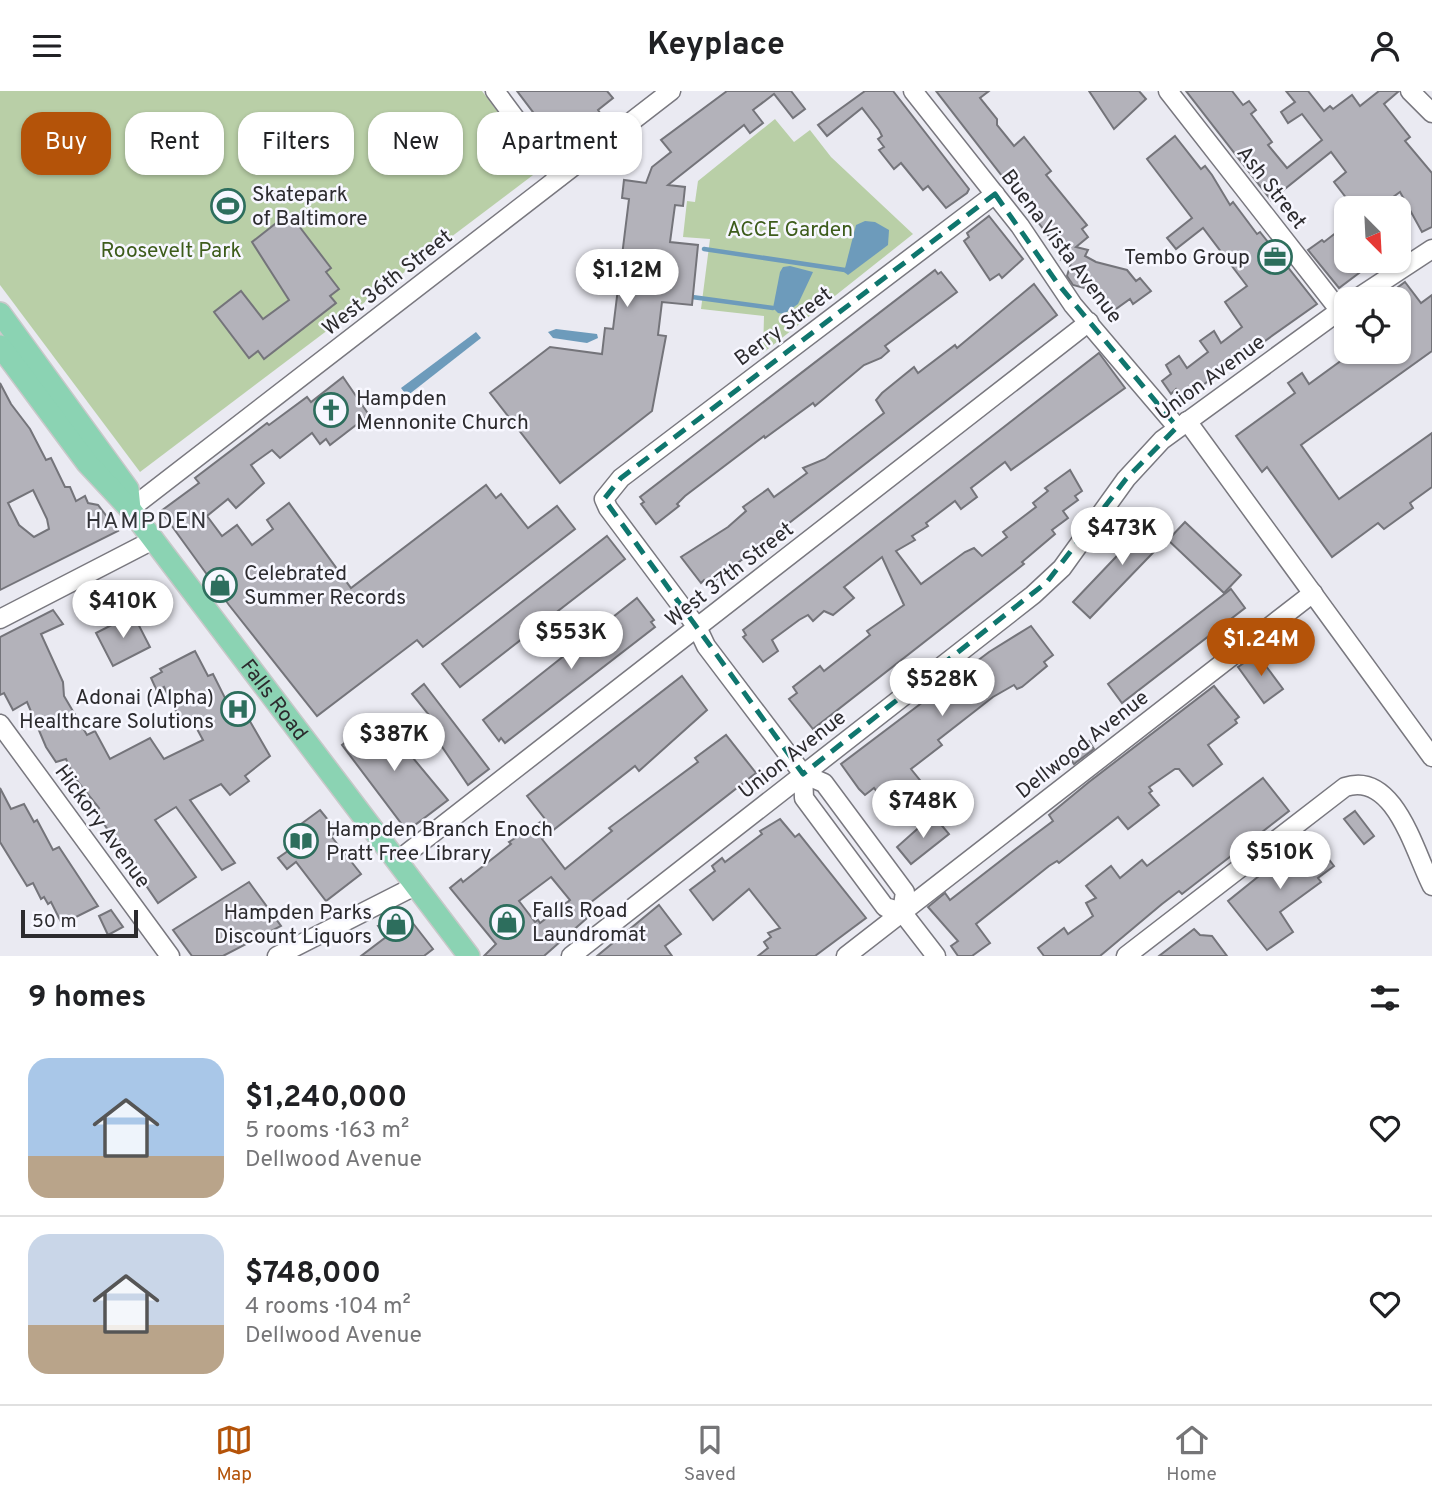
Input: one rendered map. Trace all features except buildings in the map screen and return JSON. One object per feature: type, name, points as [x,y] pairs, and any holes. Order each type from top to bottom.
[{"type":"main road","name":"Falls Road","points":[[0,313],[128,489],[130,509]]},
{"type":"main road","name":"Falls Road","points":[[0,346],[87,463],[130,509],[469,956]]},
{"type":"street","points":[[495,91],[559,177]]},
{"type":"street","name":"West 36th Street","points":[[130,509],[671,91]]},
{"type":"street","name":"Buena Vista Avenue","points":[[913,91],[995,194],[1089,323],[1182,424],[1313,593],[1432,757]]},
{"type":"street","name":"Ash Street","points":[[1168,91],[1334,297]]},
{"type":"street","points":[[1410,91],[1432,113]]},
{"type":"street","name":"Berry Street","points":[[698,627],[608,508],[604,499],[621,478],[995,194]]},
{"type":"street","points":[[1374,287],[1432,249]]},
{"type":"street","name":"Union Avenue","points":[[571,956],[1047,582],[1081,545],[1125,479],[1182,424],[1334,314]]},
{"type":"street","name":"West 37th Street","points":[[397,861],[1089,323]]},
{"type":"street","points":[[0,619],[153,540]]},
{"type":"street","name":"Dellwood Avenue","points":[[846,956],[1313,593]]},
{"type":"street","points":[[698,627],[706,646],[803,775],[824,783],[905,892],[902,912]]},
{"type":"street","name":"Hickory Avenue","points":[[0,724],[170,956]]},
{"type":"street","points":[[803,775],[804,798],[885,907],[902,912],[936,956]]},
{"type":"street","points":[[1125,956],[1345,787],[1355,783],[1370,786],[1408,827],[1432,886]]},
{"type":"street","points":[[277,956],[415,886]]},
{"type":"highlighted area","points":[[995,194],[1058,284],[1177,427],[1126,479],[1047,582],[803,774],[604,499],[621,478]]},
{"type":"green space","name":"Roosevelt Park","points":[[0,91],[482,91],[498,112],[477,112],[477,175],[533,175],[140,472],[0,285]]},
{"type":"green space","name":"ACCE Garden","points":[[775,119],[794,142],[810,130],[831,157],[913,234],[763,353],[764,316],[701,309],[710,239],[683,237],[687,201],[695,202],[698,181]]},
{"type":"water","points":[[865,221],[875,222],[889,230],[888,245],[848,275],[844,272],[856,225]]},
{"type":"water","points":[[790,266],[813,272],[798,304],[784,314],[778,313],[773,308],[780,272],[783,267]]},
{"type":"water","points":[[556,329],[597,334],[598,338],[587,343],[553,338],[548,332]]},
{"type":"water","points":[[476,332],[481,338],[407,396],[401,388]]},
{"type":"waterway","points":[[704,249],[845,270]]},
{"type":"waterway","points":[[692,297],[773,308]]},
{"type":"place","name":"Skatepark of Baltimore","points":[[228,206]]},
{"type":"place","name":"Tembo Group","points":[[1275,257]]},
{"type":"place","name":"Hampden Mennonite Church","points":[[331,410]]},
{"type":"place","name":"Celebrated Summer Records","points":[[220,585]]},
{"type":"place","name":"Adonai (Alpha) Healthcare Solutions","points":[[238,709]]},
{"type":"place","name":"Hampden Branch Enoch Pratt Free Library","points":[[301,841]]},
{"type":"place","name":"Falls Road Laundromat","points":[[507,922]]},
{"type":"place","name":"Hampden Parks Discount Liquors","points":[[396,924]]},
{"type":"district","name":"HAMPDEN","points":[[147,520]]}]
